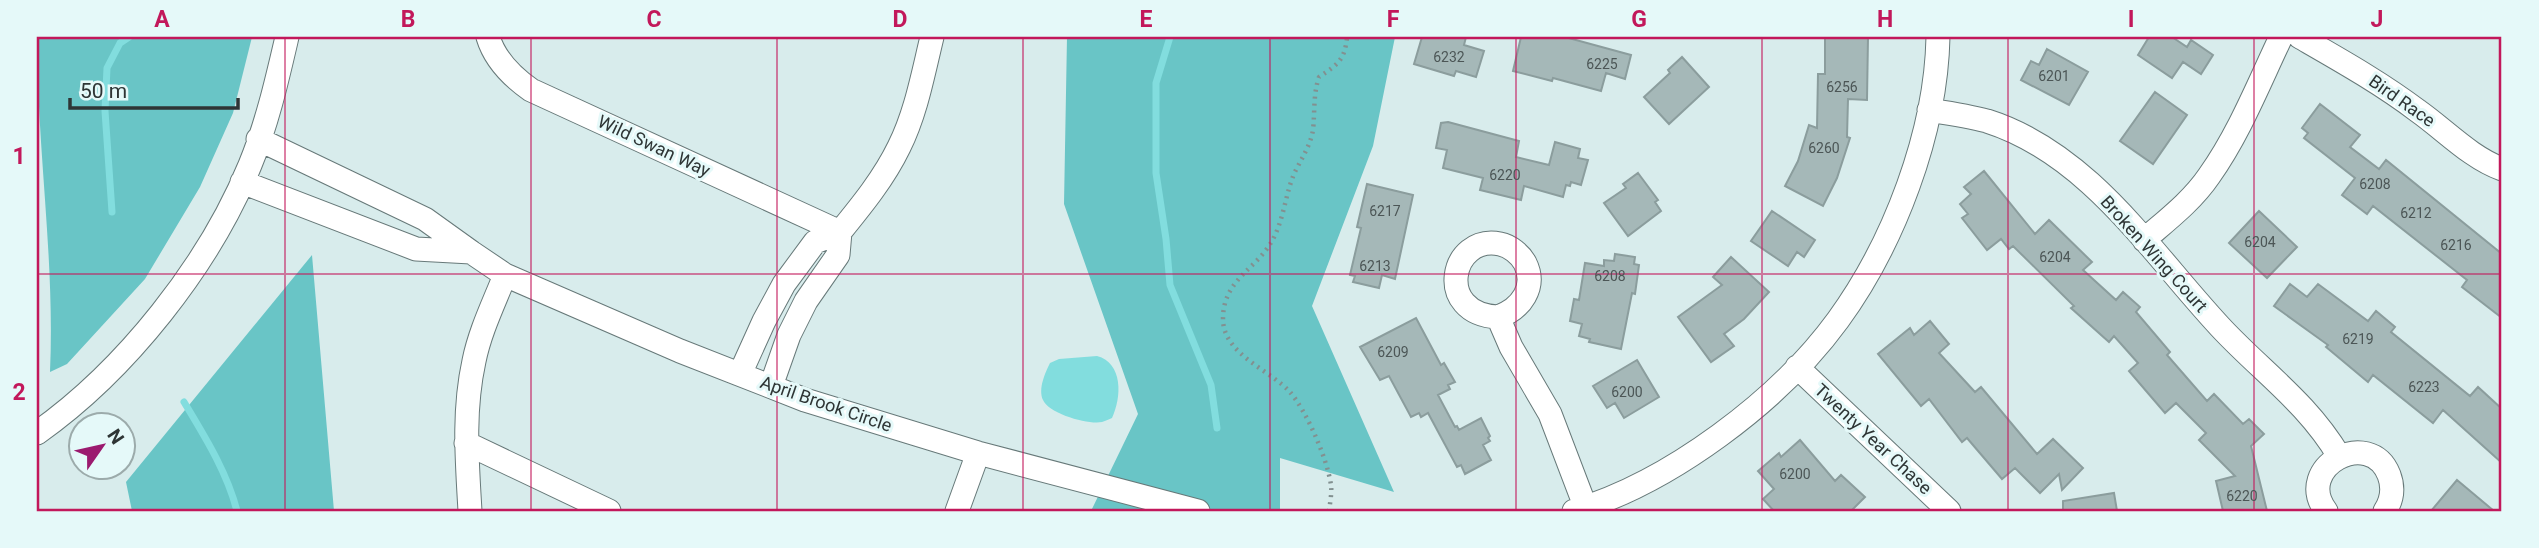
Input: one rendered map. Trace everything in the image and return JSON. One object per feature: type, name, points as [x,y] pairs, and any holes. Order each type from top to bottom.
[{"type":"street","points":[[37,433],[55,420],[120,360],[157,319],[207,248],[242,182],[274,89],[287,37]]},
{"type":"street","name":"Wild Swan Way","points":[[488,37],[500,61],[513,77],[531,90],[840,232]]},
{"type":"street","points":[[740,374],[784,284],[815,242],[840,232],[871,194],[900,145],[916,103],[932,37]]},
{"type":"street","points":[[1498,317],[1511,347],[1550,414],[1582,510],[1631,488],[1699,449],[1736,423],[1797,367],[1838,320],[1874,261],[1897,214],[1914,167],[1929,110],[1938,37]]},
{"type":"street","points":[[2144,240],[2186,204],[2209,177],[2227,147],[2281,37]]},
{"type":"street","name":"Bird Race","points":[[2300,37],[2359,71],[2473,152],[2502,169]]},
{"type":"street","name":"Broken Wing Court","points":[[1929,110],[1987,122],[2020,135],[2054,155],[2112,203],[2226,333],[2307,410],[2339,456]]},
{"type":"street","name":"April Brook Circle","points":[[258,139],[425,219],[505,275],[805,400],[978,453],[1198,511]]},
{"type":"street","name":"April Brook Circle","points":[[242,182],[415,249],[471,253]]},
{"type":"street","points":[[771,386],[789,335],[806,301],[838,256],[840,232]]},
{"type":"street","points":[[470,511],[466,443],[467,401],[474,359],[485,322],[505,275]]},
{"type":"street","name":"Twenty Year Chase","points":[[1797,367],[1949,511]]},
{"type":"street","points":[[466,443],[609,511]]},
{"type":"street","points":[[2326,511],[2318,490],[2320,478],[2327,466],[2339,456],[2356,452],[2371,456],[2388,472],[2392,496],[2385,511]]},
{"type":"street","points":[[957,511],[978,453]]},
{"type":"path","points":[[1329,511],[1331,486],[1328,475],[1314,435],[1301,410],[1292,394],[1280,382],[1241,354],[1231,342],[1223,322],[1230,288],[1265,251],[1275,235],[1294,173],[1308,147],[1313,129],[1314,94],[1319,77],[1335,68],[1346,47],[1347,37]]},
{"type":"shaded area","points":[[37,37],[252,37],[233,113],[200,187],[145,279],[67,364],[50,372],[50,288]]},
{"type":"shaded area","points":[[1067,37],[1395,37],[1373,146],[1312,306],[1394,492],[1280,458],[1280,511],[1091,511],[1138,414],[1064,204]]},
{"type":"shaded area","points":[[312,255],[334,511],[132,511],[126,482],[136,482],[136,470]]},
{"type":"shaded area","points":[[1097,356],[1106,360],[1116,373],[1119,391],[1112,418],[1102,422],[1079,420],[1061,414],[1047,405],[1041,391],[1050,363],[1059,359]]},
{"type":"building","points":[[1422,37],[1466,37],[1464,45],[1484,51],[1476,77],[1456,71],[1454,76],[1414,64]]},
{"type":"building","points":[[1521,37],[1565,37],[1631,55],[1625,79],[1606,73],[1601,91],[1513,71]]},
{"type":"building","points":[[1825,37],[1868,37],[1867,100],[1848,99],[1847,137],[1850,138],[1837,178],[1823,206],[1785,186],[1798,161],[1809,125],[1817,128],[1818,74],[1825,74]]},
{"type":"building","points":[[2149,37],[2172,37],[2187,47],[2191,40],[2213,55],[2201,74],[2183,62],[2172,78],[2138,55]]},
{"type":"building","points":[[2047,49],[2088,72],[2069,105],[2021,80],[2031,61],[2039,65]]},
{"type":"building","points":[[1682,57],[1709,87],[1669,124],[1644,97],[1670,73],[1668,70]]},
{"type":"building","points":[[2155,92],[2187,115],[2153,164],[2120,141]]},
{"type":"building","points":[[2320,104],[2360,135],[2350,147],[2379,169],[2386,160],[2502,254],[2502,318],[2462,287],[2467,280],[2373,206],[2367,214],[2342,195],[2355,178],[2304,138],[2308,133],[2302,128]]},
{"type":"building","points":[[1448,122],[1519,141],[1516,157],[1549,165],[1555,142],[1580,149],[1578,158],[1588,160],[1581,185],[1571,182],[1570,186],[1566,185],[1563,197],[1524,186],[1521,200],[1480,190],[1483,178],[1443,168],[1447,150],[1436,148],[1441,123]]},
{"type":"building","points":[[1984,171],[2035,234],[2049,220],[2092,262],[2083,270],[2116,300],[2123,292],[2140,307],[2136,312],[2170,352],[2167,355],[2207,401],[2214,394],[2243,424],[2249,419],[2264,434],[2251,446],[2267,511],[2223,511],[2216,481],[2235,476],[2199,440],[2206,433],[2176,403],[2165,413],[2129,371],[2138,363],[2114,336],[2109,342],[2071,308],[2074,306],[2013,246],[2009,249],[2001,239],[1987,250],[1962,218],[1968,214],[1960,204],[1971,194],[1964,187]]},
{"type":"building","points":[[1638,173],[1658,200],[1655,202],[1661,211],[1628,236],[1604,203],[1626,188],[1623,184]]},
{"type":"building","points":[[1367,184],[1413,195],[1395,279],[1382,275],[1379,288],[1353,282],[1355,276],[1350,275],[1361,228],[1357,227]]},
{"type":"building","points":[[1772,211],[1815,240],[1804,257],[1797,252],[1788,266],[1751,241]]},
{"type":"building","points":[[2259,211],[2297,247],[2267,278],[2229,243]]},
{"type":"building","points":[[1615,254],[1635,257],[1634,264],[1639,265],[1635,294],[1632,293],[1621,349],[1589,342],[1590,339],[1579,336],[1582,324],[1570,321],[1574,299],[1579,300],[1585,263],[1604,266],[1604,260],[1614,261]]},
{"type":"building","points":[[1731,257],[1769,292],[1744,319],[1724,334],[1734,346],[1711,362],[1678,317],[1722,285],[1713,277]]},
{"type":"building","points":[[2290,284],[2307,297],[2318,284],[2368,321],[2376,311],[2395,327],[2391,332],[2470,396],[2478,387],[2502,409],[2502,463],[2443,410],[2433,423],[2373,375],[2368,382],[2326,347],[2328,345],[2274,306]]},
{"type":"building","points":[[1416,318],[1441,365],[1444,363],[1455,382],[1448,385],[1450,389],[1438,395],[1455,427],[1459,430],[1481,418],[1490,436],[1490,441],[1483,445],[1491,460],[1465,474],[1461,465],[1457,467],[1428,413],[1421,417],[1419,413],[1411,417],[1389,376],[1380,380],[1360,347]]},
{"type":"building","points":[[1930,321],[1949,344],[1939,353],[1975,392],[1981,387],[2037,454],[2053,439],[2083,468],[2062,490],[2059,474],[2040,493],[2015,468],[2002,479],[1967,438],[1962,442],[1929,399],[1921,406],[1878,354],[1910,328],[1914,335]]},
{"type":"building","points":[[1637,360],[1659,397],[1624,418],[1615,403],[1607,408],[1593,386]]},
{"type":"building","points":[[1800,440],[1835,481],[1841,475],[1865,497],[1851,511],[1774,511],[1763,499],[1774,489],[1758,471],[1779,453],[1781,457]]},
{"type":"building","points":[[2457,480],[2494,511],[2431,511]]},
{"type":"building","points":[[2114,493],[2117,511],[2063,511],[2063,501]]},
{"type":"waterway","points":[[112,212],[105,111],[107,68],[120,43],[129,37]]},
{"type":"waterway","points":[[1170,37],[1156,83],[1156,173],[1170,285],[1211,385],[1217,428]]},
{"type":"waterway","points":[[184,402],[221,469],[237,511]]}]
